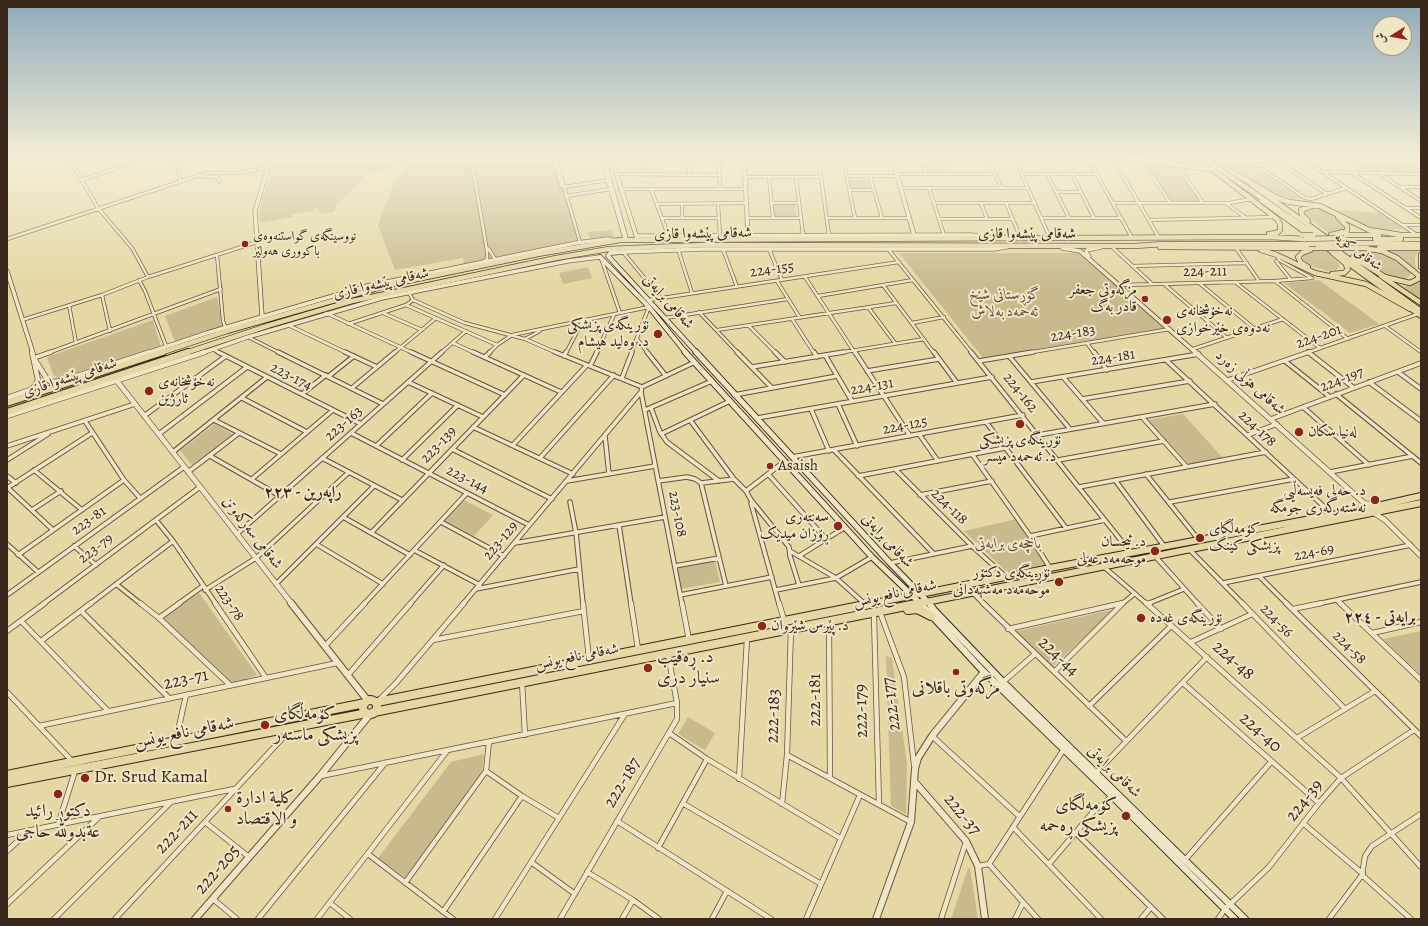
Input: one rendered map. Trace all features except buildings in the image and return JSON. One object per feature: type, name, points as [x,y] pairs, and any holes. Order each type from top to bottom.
[{"type":"main road","points":[[1255,200],[1275,217],[1280,224],[1280,230],[1277,233],[1269,234]]},
{"type":"main road","points":[[1262,200],[1333,253],[1346,265],[1348,269],[1346,272],[1336,274],[1319,272],[1309,268],[1300,261],[1299,256],[1302,253],[1318,248]]},
{"type":"main road","name":"شەقامی کۆیە","points":[[1266,200],[1344,253],[1353,257],[1421,306]]},
{"type":"main road","name":"شەقامی کۆیە","points":[[1273,200],[1320,233],[1420,314]]},
{"type":"main road","points":[[1284,200],[1320,206],[1369,230],[1382,233],[1420,236]]},
{"type":"main road","points":[[1320,233],[1302,215],[1301,212],[1303,208],[1312,206],[1324,209],[1337,217],[1347,226],[1345,232],[1330,235]]},
{"type":"main road","points":[[1147,238],[1158,236],[1269,234],[1304,237],[1330,235],[1401,235]]},
{"type":"main road","points":[[699,238],[707,235]]},
{"type":"main road","points":[[777,235],[783,238]]},
{"type":"main road","name":"شەقامی پێشەوا قازی","points":[[7,403],[22,396],[226,329],[388,283],[515,259],[537,252],[636,238],[783,238],[844,236],[960,239],[1050,239],[1344,238],[1420,236]]},
{"type":"main road","points":[[900,246],[916,244],[918,242],[914,237]]},
{"type":"main road","points":[[939,246],[939,242],[960,239]]},
{"type":"main road","name":"شەقامی پێشەوا قازی","points":[[7,412],[48,401],[352,301],[556,258],[623,250],[704,247],[1421,244]]},
{"type":"main road","points":[[1135,246],[1167,248],[1421,248]]},
{"type":"main road","points":[[1248,248],[1277,255],[1314,273],[1366,284],[1410,309]]},
{"type":"main road","points":[[1353,257],[1394,280],[1410,283],[1418,279],[1418,276],[1414,271],[1397,258],[1382,251],[1364,248]]},
{"type":"main road","name":"شەقامی برایەتی","points":[[623,250],[608,254],[608,256],[680,346],[844,528],[911,596],[924,602],[934,610],[1065,747]]},
{"type":"main road","name":"شەقامی کۆیە","points":[[1333,253],[1410,309],[1420,314]]},
{"type":"main road","points":[[1421,255],[1421,267]]},
{"type":"main road","name":"شەقامی برایەتی","points":[[600,257],[649,300],[734,395],[919,594],[930,616],[984,672],[1094,775],[1228,908],[1245,919]]},
{"type":"main road","points":[[556,258],[568,261]]},
{"type":"main road","points":[[499,270],[496,266],[515,259]]},
{"type":"main road","name":"شەقامی کۆیە","points":[[1363,265],[1421,303]]},
{"type":"main road","points":[[459,278],[482,270],[483,268],[480,266]]},
{"type":"main road","points":[[680,346],[687,342]]},
{"type":"main road","name":"شەقامی نافع یونس","points":[[7,775],[74,766],[371,713],[854,617],[972,591],[1190,550],[1375,509],[1421,496]]},
{"type":"main road","name":"شەقامی نافع یونس","points":[[7,783],[175,742],[372,700],[377,702],[866,604],[1198,539],[1332,515],[1364,506],[1384,510],[1421,503]]},
{"type":"main road","points":[[1232,533],[1238,540]]},
{"type":"main road","points":[[854,617],[862,619],[915,608],[930,616]]},
{"type":"main road","points":[[721,633],[723,643]]},
{"type":"main road","points":[[366,702],[363,709],[371,713],[377,708],[377,702]]},
{"type":"main road","points":[[21,780],[24,772]]},
{"type":"main road","name":"شەقامی برایەتی","points":[[1094,775],[1112,796],[1183,863]]},
{"type":"main road","name":"شەقامی برایەتی","points":[[1228,908],[1235,919]]},
{"type":"street","points":[[94,200],[98,208],[132,248],[148,277]]},
{"type":"street","points":[[7,239],[122,200]]},
{"type":"street","points":[[258,200],[255,211],[262,316]]},
{"type":"street","points":[[478,200],[487,259],[484,262]]},
{"type":"street","points":[[567,200],[580,242]]},
{"type":"street","points":[[614,200],[626,240]]},
{"type":"street","points":[[624,200],[636,238],[668,235],[844,236]]},
{"type":"street","points":[[655,200],[668,235]]},
{"type":"street","points":[[824,200],[829,235]]},
{"type":"street","points":[[852,200],[855,218]]},
{"type":"street","points":[[877,200],[882,218]]},
{"type":"street","points":[[904,200],[914,237],[979,235],[992,239]]},
{"type":"street","points":[[1033,200],[1050,239]]},
{"type":"street","points":[[1060,200],[1069,218]]},
{"type":"street","points":[[1085,200],[1094,218]]},
{"type":"street","points":[[1111,200],[1132,238]]},
{"type":"street","points":[[1137,200],[1158,236]]},
{"type":"street","points":[[1113,203],[1226,203],[1240,200]]},
{"type":"street","points":[[1364,200],[1420,236]]},
{"type":"street","points":[[1394,200],[1421,218]]},
{"type":"street","points":[[656,204],[746,203],[748,235]]},
{"type":"street","points":[[773,218],[772,203],[799,203],[803,235]]},
{"type":"street","points":[[944,235],[934,203],[1034,203]]},
{"type":"street","points":[[981,203],[986,219]]},
{"type":"street","points":[[1006,203],[1021,239]]},
{"type":"street","points":[[1226,203],[1246,218]]},
{"type":"street","points":[[682,204],[682,218]]},
{"type":"street","points":[[718,204],[720,235]]},
{"type":"street","points":[[1406,208],[1421,208]]},
{"type":"street","points":[[1149,220],[1275,217]]},
{"type":"street","points":[[662,218],[719,218]]},
{"type":"street","points":[[747,218],[801,218]]},
{"type":"street","points":[[827,218],[909,218]]},
{"type":"street","points":[[939,219],[1013,218]]},
{"type":"street","points":[[1041,218],[1121,218]]},
{"type":"street","points":[[1402,225],[1421,225]]},
{"type":"street","points":[[406,279],[580,242],[608,239],[617,241]]},
{"type":"street","points":[[485,241],[489,252],[495,259]]},
{"type":"street","points":[[22,320],[102,295],[139,280],[257,242]]},
{"type":"street","name":"شەقامی هۆڵی زەرد","points":[[1044,245],[1078,250],[1100,267],[1272,419],[1330,472],[1364,506]]},
{"type":"street","points":[[623,250],[704,247],[723,249],[849,247],[888,249],[998,249],[1011,246]]},
{"type":"street","points":[[1111,246],[1152,284]]},
{"type":"street","name":"شەقامی هۆڵی زەرد","points":[[1100,267],[1087,254],[1087,251],[1111,246]]},
{"type":"street","points":[[1236,248],[1259,281]]},
{"type":"street","points":[[678,249],[692,293]]},
{"type":"street","points":[[723,249],[737,287]]},
{"type":"street","points":[[769,249],[782,280]]},
{"type":"street","name":"224-162","points":[[888,249],[1023,415],[1131,553]]},
{"type":"street","points":[[623,250],[662,298]]},
{"type":"street","points":[[217,255],[223,321],[226,329],[262,316],[278,313]]},
{"type":"street","name":"224-211","points":[[1121,285],[1275,281],[1312,278],[1279,260],[1277,255]]},
{"type":"street","points":[[7,416],[48,401],[116,381],[163,363],[248,337],[270,328],[287,325],[408,290],[568,261],[600,257],[620,314]]},
{"type":"street","points":[[1276,261],[1290,280]]},
{"type":"street","name":"224-155","points":[[649,300],[899,262]]},
{"type":"street","points":[[1132,266],[1247,263]]},
{"type":"street","points":[[7,271],[34,359],[37,381],[32,389],[22,396],[7,398]]},
{"type":"street","points":[[805,276],[910,436]]},
{"type":"street","points":[[139,280],[166,346]]},
{"type":"street","points":[[818,296],[913,280]]},
{"type":"street","points":[[777,281],[800,318]]},
{"type":"street","points":[[1275,281],[1348,339]]},
{"type":"street","points":[[1235,282],[1320,348]]},
{"type":"street","points":[[1198,283],[1256,329]]},
{"type":"street","points":[[1164,284],[1227,338]]},
{"type":"street","points":[[883,285],[957,383]]},
{"type":"street","points":[[34,359],[221,289]]},
{"type":"street","points":[[408,290],[413,300],[465,322],[525,339],[642,387],[695,362]]},
{"type":"street","points":[[102,295],[110,331]]},
{"type":"street","points":[[665,318],[788,299]]},
{"type":"street","points":[[348,324],[406,305],[413,300]]},
{"type":"street","points":[[716,330],[896,303]]},
{"type":"street","points":[[69,305],[76,343]]},
{"type":"street","points":[[406,305],[497,345]]},
{"type":"street","points":[[485,357],[497,345],[512,335],[527,331],[543,330],[649,307]]},
{"type":"street","points":[[622,378],[649,307]]},
{"type":"street","points":[[868,307],[895,343]]},
{"type":"street","points":[[382,312],[422,330]]},
{"type":"street","points":[[699,312],[772,388]]},
{"type":"street","points":[[326,313],[505,395]]},
{"type":"street","name":"224-201","points":[[1228,380],[1420,314]]},
{"type":"street","points":[[513,445],[561,392],[588,366],[614,315]]},
{"type":"street","points":[[912,323],[944,317]]},
{"type":"street","points":[[352,388],[436,318]]},
{"type":"street","points":[[792,319],[817,357]]},
{"type":"street","points":[[1193,349],[1283,319]]},
{"type":"street","points":[[564,356],[582,322]]},
{"type":"street","points":[[287,325],[377,367]]},
{"type":"street","points":[[748,325],[785,362]]},
{"type":"street","points":[[1385,326],[1421,352]]},
{"type":"street","name":"224-183","points":[[979,361],[1170,329]]},
{"type":"street","points":[[525,339],[543,330]]},
{"type":"street","name":"223-163","points":[[237,534],[466,331]]},
{"type":"street","points":[[248,337],[383,404]]},
{"type":"street","points":[[752,367],[924,338]]},
{"type":"street","points":[[637,339],[666,376]]},
{"type":"street","points":[[34,359],[47,379],[51,382],[62,381],[99,371],[166,346],[189,341]]},
{"type":"street","points":[[453,343],[561,392]]},
{"type":"street","points":[[1087,343],[1107,370]]},
{"type":"street","name":"223-174","points":[[212,349],[361,424]]},
{"type":"street","points":[[1308,352],[1354,388]]},
{"type":"street","name":"224-181","points":[[1031,382],[1198,354]]},
{"type":"street","points":[[825,355],[852,401]]},
{"type":"street","points":[[144,416],[226,356]]},
{"type":"street","points":[[302,394],[354,356]]},
{"type":"street","points":[[1009,356],[1070,429]]},
{"type":"street","points":[[867,371],[939,359]]},
{"type":"street","name":"224-178","points":[[1166,360],[1215,404],[1332,515]]},
{"type":"street","points":[[1285,361],[1330,397]]},
{"type":"street","name":"224-197","points":[[1272,419],[1421,363]]},
{"type":"street","points":[[159,434],[247,367]]},
{"type":"street","points":[[1398,372],[1421,389]]},
{"type":"street","name":"223-139","points":[[371,533],[524,375]]},
{"type":"street","points":[[540,458],[614,376]]},
{"type":"street","points":[[734,395],[838,376]]},
{"type":"street","points":[[173,452],[267,377]]},
{"type":"street","name":"224-131","points":[[757,418],[992,377]]},
{"type":"street","points":[[1063,377],[1103,423]]},
{"type":"street","name":"شەقامی سەرکەوتن","points":[[116,381],[338,662],[366,702]]},
{"type":"street","points":[[644,410],[712,381]]},
{"type":"street","points":[[1082,400],[1190,381]]},
{"type":"street","points":[[408,382],[483,417]]},
{"type":"street","points":[[1369,382],[1421,421]]},
{"type":"street","points":[[641,392],[642,387]]},
{"type":"street","name":"223-108","points":[[641,392],[689,640]]},
{"type":"street","name":"223-129","points":[[377,702],[396,683],[480,585],[641,392]]},
{"type":"street","points":[[376,446],[432,393]]},
{"type":"street","points":[[1336,394],[1421,463]]},
{"type":"street","points":[[242,398],[307,432]]},
{"type":"street","points":[[661,434],[730,401]]},
{"type":"street","points":[[7,446],[135,404]]},
{"type":"street","points":[[838,404],[857,446]]},
{"type":"street","points":[[1038,434],[1215,404]]},
{"type":"street","points":[[402,460],[458,405]]},
{"type":"street","points":[[1303,407],[1369,465]]},
{"type":"street","points":[[651,408],[661,434],[672,447],[705,470],[719,482]]},
{"type":"street","points":[[811,408],[829,451]]},
{"type":"street","points":[[252,479],[333,410]]},
{"type":"street","name":"224-125","points":[[792,457],[1023,415]]},
{"type":"street","points":[[1142,417],[1186,466]]},
{"type":"street","points":[[214,420],[281,454]]},
{"type":"street","points":[[690,420],[734,479],[746,491],[751,500],[789,547],[799,585]]},
{"type":"street","points":[[85,421],[124,480],[140,498]]},
{"type":"street","points":[[986,422],[1066,528]]},
{"type":"street","points":[[1248,435],[1277,424]]},
{"type":"street","points":[[473,427],[573,474]]},
{"type":"street","points":[[7,460],[54,430]]},
{"type":"street","points":[[53,530],[8,488],[92,433]]},
{"type":"street","name":"223-81","points":[[7,595],[140,498],[186,469],[210,456],[239,433]]},
{"type":"street","name":"223-144","points":[[351,433],[530,526]]},
{"type":"street","points":[[919,434],[938,461]]},
{"type":"street","points":[[605,436],[609,474]]},
{"type":"street","points":[[1058,460],[1164,441]]},
{"type":"street","points":[[858,476],[1005,448]]},
{"type":"street","points":[[452,449],[552,499]]},
{"type":"street","points":[[834,450],[934,554]]},
{"type":"street","points":[[1079,487],[1266,452]]},
{"type":"street","points":[[972,454],[1030,536],[1050,568]]},
{"type":"street","points":[[210,456],[280,496]]},
{"type":"street","points":[[1330,472],[1413,456]]},
{"type":"street","points":[[322,458],[402,500]]},
{"type":"street","points":[[746,491],[785,461]]},
{"type":"street","points":[[567,481],[656,466]]},
{"type":"street","name":"224-118","points":[[894,469],[972,546],[1006,577]]},
{"type":"street","points":[[34,470],[82,510]]},
{"type":"street","points":[[205,590],[256,558],[349,472]]},
{"type":"street","points":[[768,474],[826,539]]},
{"type":"street","points":[[1146,474],[1170,502],[1198,539]]},
{"type":"street","points":[[7,476],[16,483]]},
{"type":"street","points":[[658,481],[687,477],[695,479],[701,483],[734,479]]},
{"type":"street","points":[[1170,502],[1294,479]]},
{"type":"street","points":[[18,555],[124,480]]},
{"type":"street","points":[[1114,480],[1164,546]]},
{"type":"street","points":[[920,495],[992,481]]},
{"type":"street","points":[[701,483],[726,586]]},
{"type":"street","points":[[276,584],[374,486]]},
{"type":"street","name":"223-79","points":[[7,631],[200,487]]},
{"type":"street","points":[[32,510],[61,491]]},
{"type":"street","points":[[325,646],[467,493]]},
{"type":"street","points":[[751,500],[784,621]]},
{"type":"street","points":[[570,502],[576,533],[589,659]]},
{"type":"street","points":[[1375,509],[1410,546],[1421,554]]},
{"type":"street","points":[[1384,510],[1385,515],[1421,554]]},
{"type":"street","points":[[343,517],[410,555]]},
{"type":"street","points":[[515,543],[665,517]]},
{"type":"street","name":"223-78","points":[[156,520],[173,541],[266,678]]},
{"type":"street","points":[[1030,536],[1105,520]]},
{"type":"street","points":[[441,522],[504,556]]},
{"type":"street","points":[[619,525],[638,649]]},
{"type":"street","points":[[799,556],[844,528]]},
{"type":"street","points":[[41,641],[173,541]]},
{"type":"street","points":[[7,544],[38,572]]},
{"type":"street","points":[[316,544],[383,584]]},
{"type":"street","points":[[74,546],[96,565]]},
{"type":"street","points":[[890,563],[972,546]]},
{"type":"street","name":"224-69","points":[[1223,583],[1410,546]]},
{"type":"street","points":[[414,550],[480,585]]},
{"type":"street","name":"224-56","points":[[1190,550],[1345,709]]},
{"type":"street","points":[[790,551],[836,578],[866,604]]},
{"type":"street","points":[[1155,556],[1221,629]]},
{"type":"street","points":[[776,590],[836,578],[872,557]]},
{"type":"street","points":[[675,566],[719,558]]},
{"type":"street","points":[[348,675],[444,565]]},
{"type":"street","name":"224-48","points":[[1104,566],[1341,778],[1421,867]]},
{"type":"street","points":[[476,589],[580,569]]},
{"type":"street","name":"224-58","points":[[1259,576],[1421,736]]},
{"type":"street","points":[[680,594],[772,577]]},
{"type":"street","points":[[1293,609],[1421,582]]},
{"type":"street","points":[[116,584],[159,618],[230,686]]},
{"type":"street","points":[[159,618],[203,586]]},
{"type":"street","points":[[1147,604],[1184,588]]},
{"type":"street","name":"224-44","points":[[972,591],[1008,629],[1126,741]]},
{"type":"street","points":[[1054,672],[1123,603],[1134,594]]},
{"type":"street","points":[[1337,600],[1421,680]]},
{"type":"street","points":[[1008,629],[1123,603]]},
{"type":"street","points":[[81,611],[169,698]]},
{"type":"street","points":[[433,640],[584,611]]},
{"type":"street","points":[[1190,642],[1252,614]]},
{"type":"street","name":"222-177","points":[[878,616],[900,664],[905,682],[909,734],[915,769]]},
{"type":"street","name":"222-179","points":[[878,616],[878,804]]},
{"type":"street","points":[[21,621],[108,711]]},
{"type":"street","name":"222-181","points":[[829,622],[830,778]]},
{"type":"street","points":[[1372,633],[1421,622]]},
{"type":"street","points":[[1089,706],[1171,626]]},
{"type":"street","name":"222-183","points":[[782,804],[787,755],[791,629]]},
{"type":"street","points":[[739,779],[748,638]]},
{"type":"street","name":"222-187","points":[[560,919],[677,719],[677,703],[668,654]]},
{"type":"street","points":[[1003,682],[1035,654]]},
{"type":"street","points":[[1094,775],[1207,657]]},
{"type":"street","name":"223-71","points":[[39,726],[338,662]]},
{"type":"street","points":[[876,919],[911,822],[915,769],[921,752],[932,736],[984,672]]},
{"type":"street","points":[[522,682],[525,735]]},
{"type":"street","name":"224-40","points":[[1183,683],[1319,803]]},
{"type":"street","points":[[1297,738],[1375,691]]},
{"type":"street","points":[[7,692],[74,766],[58,825]]},
{"type":"street","points":[[175,742],[186,695]]},
{"type":"street","points":[[320,776],[677,703]]},
{"type":"street","name":"222-205","points":[[196,919],[320,776],[371,713]]},
{"type":"street","points":[[495,919],[625,714]]},
{"type":"street","name":"222-211","points":[[115,919],[292,728]]},
{"type":"street","name":"224-39","points":[[1218,919],[1269,867],[1319,803],[1341,778],[1414,730]]},
{"type":"street","points":[[669,733],[739,779],[840,838]]},
{"type":"street","points":[[932,736],[1019,816]]},
{"type":"street","points":[[405,883],[486,771],[489,742]]},
{"type":"street","points":[[978,866],[989,864],[1065,747]]},
{"type":"street","points":[[317,919],[447,751]]},
{"type":"street","points":[[787,755],[911,822]]},
{"type":"street","points":[[658,848],[684,804],[707,759]]},
{"type":"street","points":[[1183,863],[1271,762]]},
{"type":"street","points":[[258,919],[385,763]]},
{"type":"street","points":[[486,771],[522,796],[559,818]]},
{"type":"street","name":"222-37","points":[[914,781],[966,841],[978,866],[985,919]]},
{"type":"street","points":[[7,836],[235,789]]},
{"type":"street","points":[[806,919],[860,795]]},
{"type":"street","points":[[443,912],[522,796]]},
{"type":"street","points":[[1049,864],[1093,812],[1112,796]]},
{"type":"street","points":[[54,919],[171,802]]},
{"type":"street","points":[[684,804],[821,884]]},
{"type":"street","points":[[1329,919],[1363,874],[1365,856],[1372,846],[1421,814]]},
{"type":"street","points":[[7,904],[100,817]]},
{"type":"street","points":[[617,821],[771,919]]},
{"type":"street","points":[[205,822],[249,857]]},
{"type":"street","points":[[1304,824],[1363,874],[1411,919]]},
{"type":"street","points":[[1013,827],[1101,919]]},
{"type":"street","points":[[7,851],[29,831]]},
{"type":"street","points":[[1076,833],[1163,919]]},
{"type":"street","points":[[941,919],[966,841]]},
{"type":"street","points":[[368,854],[453,919]]},
{"type":"street","points":[[531,862],[575,894]]},
{"type":"street","points":[[989,864],[1038,919]]},
{"type":"street","points":[[587,872],[633,900],[659,919]]},
{"type":"street","points":[[712,919],[727,891]]},
{"type":"street","points":[[213,899],[237,919]]},
{"type":"street","points":[[622,919],[633,900]]},
{"type":"street","points":[[330,903],[350,919]]},
{"type":"street","points":[[1015,919],[1023,903]]},
{"type":"street","points":[[1141,919],[1151,907]]},
{"type":"green space","points":[[262,200],[341,200],[337,204],[334,212],[320,214],[319,208],[313,209],[313,211],[293,214],[292,217],[261,223],[259,218]]},
{"type":"green space","points":[[387,200],[566,200],[578,241],[464,264],[463,258],[395,270],[378,225]]},
{"type":"green space","points":[[1170,200],[1201,200],[1202,202],[1171,202]]},
{"type":"green space","points":[[774,204],[795,204],[796,216],[775,216]]},
{"type":"green space","points":[[1310,208],[1322,210],[1334,217],[1343,224],[1343,230],[1332,233],[1327,232],[1306,215],[1305,211]]},
{"type":"green space","points":[[1338,210],[1380,213],[1403,229],[1386,230],[1369,227],[1361,224]]},
{"type":"green space","points":[[612,230],[614,237],[590,240],[588,232]]},
{"type":"green space","points":[[1314,250],[1325,250],[1339,263],[1340,267],[1336,270],[1328,271],[1308,265],[1303,261],[1303,255]]},
{"type":"green space","points":[[1350,250],[1375,251],[1392,256],[1411,271],[1411,274],[1406,279],[1402,280],[1386,275],[1373,268]]},
{"type":"green space","points":[[1385,250],[1420,250],[1415,256],[1415,264],[1418,272],[1404,261]]},
{"type":"green space","name":"گۆڕستانی شێخ ئەحمەد بەلاش","points":[[899,253],[1081,253],[1165,328],[983,358]]},
{"type":"green space","points":[[588,267],[592,278],[563,284],[559,273]]},
{"type":"green space","points":[[1319,280],[1379,324],[1350,333],[1284,283]]},
{"type":"green space","points":[[1419,280],[1421,286],[1421,301],[1403,287],[1413,285]]},
{"type":"green space","points":[[217,297],[223,326],[175,342],[165,316]]},
{"type":"green space","points":[[153,320],[161,347],[61,379],[53,375],[47,357]]},
{"type":"green space","points":[[1183,414],[1223,458],[1189,464],[1148,420]]},
{"type":"green space","points":[[215,424],[233,434],[192,465],[180,451]]},
{"type":"green space","points":[[462,499],[493,515],[474,536],[443,520]]},
{"type":"green space","name":"باخچەی برایەتی","points":[[1017,519],[1048,564],[1007,572],[964,531]]},
{"type":"green space","points":[[715,561],[720,582],[680,589],[676,568]]},
{"type":"green space","points":[[198,591],[257,675],[232,685],[162,619]]},
{"type":"green space","points":[[1116,609],[1052,667],[1013,632]]},
{"type":"green space","points":[[1421,631],[1421,675],[1383,639]]},
{"type":"green space","points":[[886,656],[892,658],[907,763],[906,814],[891,806]]},
{"type":"green space","points":[[688,717],[715,733],[705,750],[678,734]]},
{"type":"green space","points":[[484,754],[482,774],[406,878],[378,858],[451,762]]},
{"type":"green space","points":[[968,868],[970,868],[978,919],[951,919]]},
{"type":"place","name":"نووسینگەی گواستنەوەی باکووری هەولێر","points":[[245,244]]},
{"type":"place","name":"مزگەوتی جعفر قادر بەگ","points":[[1145,299]]},
{"type":"place","name":"نەخۆشخانەی نەدوەی خێرخوازی","points":[[1167,320]]},
{"type":"place","name":"نۆرینگەی پزیشکی د. وەلید هیشام","points":[[658,334]]},
{"type":"place","name":"نەخۆشخانەی ئارژین","points":[[149,391]]},
{"type":"place","name":"نۆرینگەی پزیشکی د. ئەحمەد میسر","points":[[1020,424]]},
{"type":"place","name":"لەنیا سکان","points":[[1299,432]]},
{"type":"place","name":"Asaish","points":[[770,466]]},
{"type":"place","name":"د. حەلی فەیسەڵیی نەشتەرگەری جومگە","points":[[1375,500]]},
{"type":"place","name":"سەنتەری ڕۆزان میدیک","points":[[838,526]]},
{"type":"place","name":"کۆمەڵگای پزیشکی کینگ","points":[[1200,538]]},
{"type":"place","name":"د. ئیحسان موحەمەد عەلی","points":[[1155,551]]},
{"type":"place","name":"نۆڕینگەی دکتۆر موحەمەد مەشهەدانی","points":[[1059,582]]},
{"type":"place","name":"نۆرینگەی غەدە","points":[[1141,618]]},
{"type":"place","name":"د. پێرس شێروان","points":[[762,626]]},
{"type":"place","name":"د. ڕەقیب سنیار دری","points":[[648,668]]},
{"type":"place","name":"مزگەوتی باقلانی","points":[[956,672]]},
{"type":"place","name":"کۆمەڵگای پزیشکی ماستەر","points":[[265,725]]},
{"type":"place","name":"Dr. Srud Kamal","points":[[85,778]]},
{"type":"place","name":"دكتور رائيد عةبدولله حاجى","points":[[58,794]]},
{"type":"place","name":"كلية ادارة و الاقتصاد","points":[[228,809]]},
{"type":"place","name":"کۆمەڵگای پزیشکی ڕەحمە","points":[[1126,816]]},
{"type":"district","name":"راپەرین - ٢٢٣","points":[[303,493]]},
{"type":"district","name":"برایەتی - ٢٢٤","points":[[1380,618]]}]
